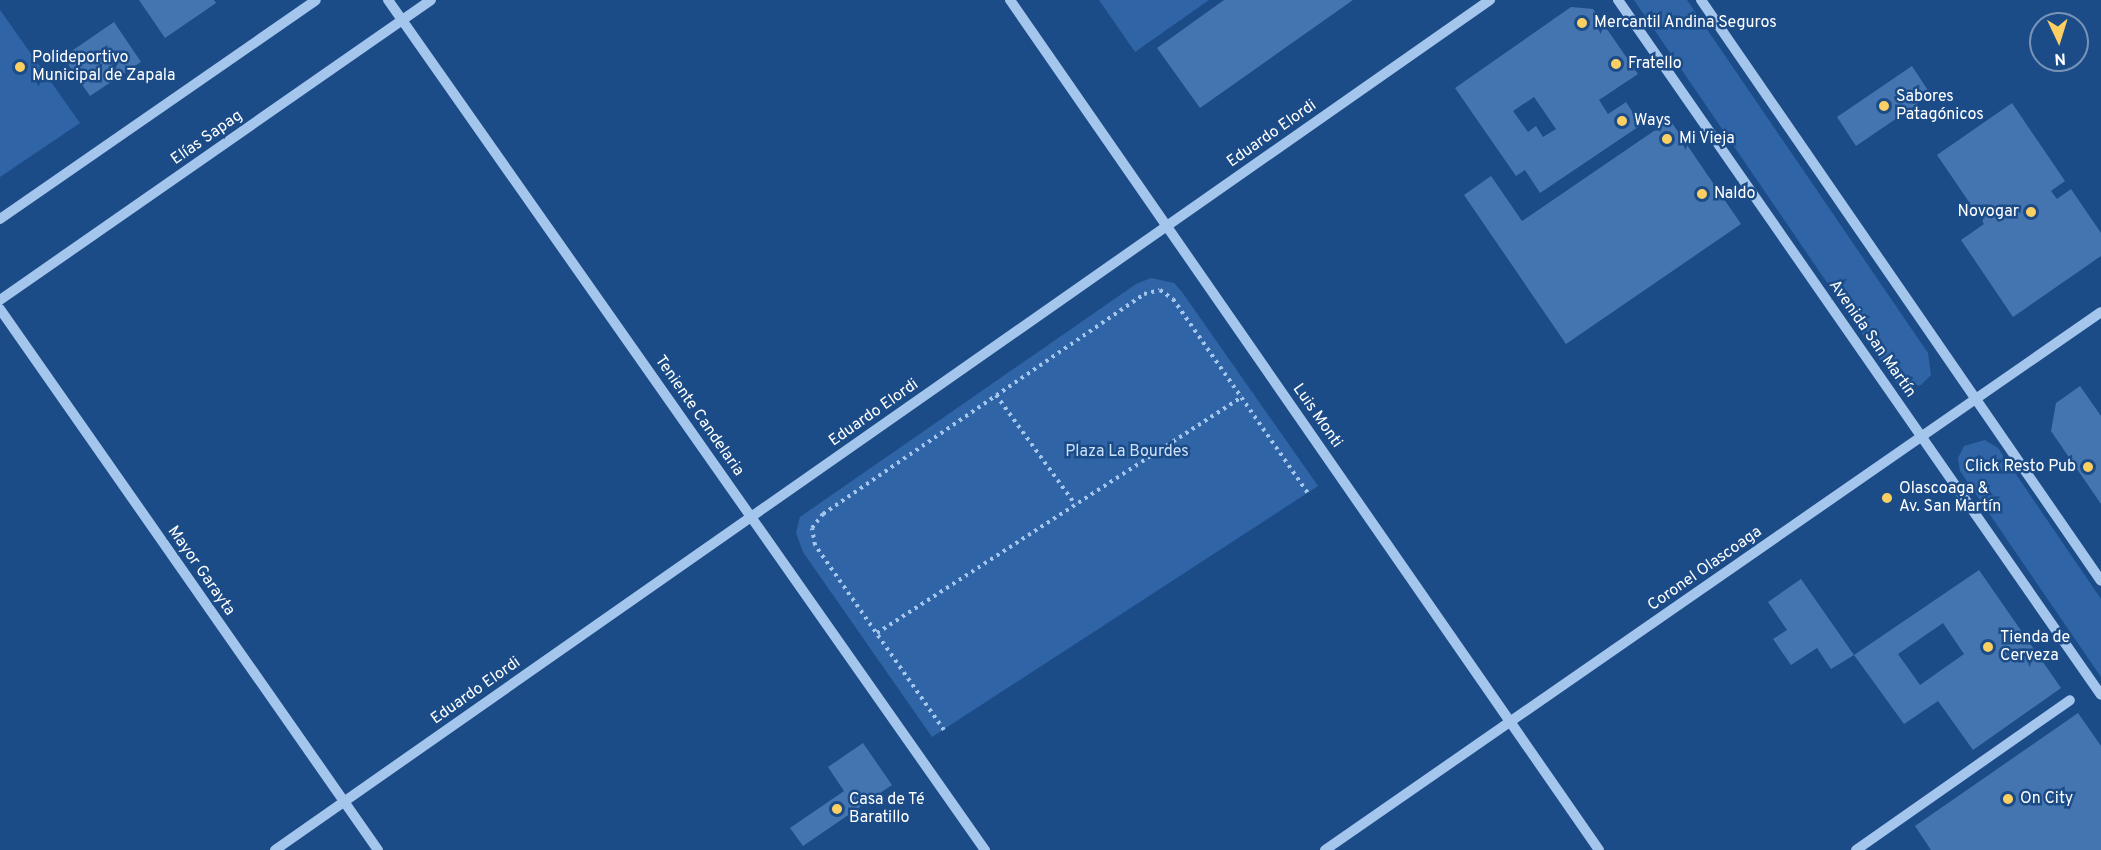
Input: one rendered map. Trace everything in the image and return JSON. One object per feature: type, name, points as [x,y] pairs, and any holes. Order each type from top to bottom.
[{"type":"street","points":[[0,219],[316,0]]},
{"type":"street","name":"Teniente Candelaria","points":[[388,0],[985,850]]},
{"type":"street","name":"Elías Sapag","points":[[0,300],[431,0]]},
{"type":"street","name":"Luis Monti","points":[[1010,0],[1599,850]]},
{"type":"street","name":"Eduardo Elordi","points":[[275,850],[1491,0]]},
{"type":"street","name":"Avenida San Martín","points":[[1618,0],[2101,696]]},
{"type":"street","points":[[1701,0],[2101,581]]},
{"type":"street","name":"Mayor Garayta","points":[[0,309],[378,850]]},
{"type":"street","name":"Coronel Olascoaga","points":[[1325,850],[2101,312]]},
{"type":"street","points":[[1856,850],[2070,700]]},
{"type":"path","points":[[944,730],[815,545],[812,528],[816,521],[1144,294],[1160,290],[1173,299],[1308,493]]},
{"type":"path","points":[[996,395],[1075,504]]},
{"type":"path","points":[[877,633],[1242,397]]},
{"type":"green space","points":[[1099,0],[1209,0],[1135,52]]},
{"type":"green space","points":[[1634,0],[1687,0],[1928,353],[1931,375],[1921,385],[1908,388],[1895,382]]},
{"type":"green space","name":"Polideportivo Municipal de Zapala","points":[[0,10],[80,123],[0,177]]},
{"type":"green space","name":"Plaza La Bourdes","points":[[1151,278],[1174,283],[1182,292],[1318,486],[932,737],[803,552],[796,533],[800,517],[1136,284]]},
{"type":"green space","points":[[1985,440],[1998,448],[2101,599],[2101,677],[1960,471],[1958,458],[1964,446]]},
{"type":"building","points":[[139,0],[214,0],[216,3],[165,38]]},
{"type":"building","points":[[1224,0],[1353,0],[1200,108],[1157,48]]},
{"type":"building","points":[[1571,7],[1593,9],[1638,74],[1599,100],[1608,114],[1626,102],[1641,125],[1540,193],[1525,170],[1516,176],[1455,88]],"holes":[[[1534,97],[1556,129],[1543,137],[1536,126],[1528,132],[1513,111]]]},
{"type":"building","points":[[114,22],[141,62],[90,96],[63,57]]},
{"type":"building","name":"Sabores Patagónicos","points":[[1912,66],[1931,95],[1856,146],[1837,117]]},
{"type":"building","name":"Novogar","points":[[2012,103],[2065,181],[2051,191],[2057,199],[2071,189],[2101,233],[2101,256],[2013,317],[1961,240],[1984,224],[1937,155]]},
{"type":"building","points":[[1670,120],[1741,224],[1566,344],[1464,195],[1491,176],[1522,221]]},
{"type":"building","name":"Click Resto Pub","points":[[2080,386],[2101,416],[2101,504],[2051,431],[2056,403]]},
{"type":"building","name":"Tienda de Cerveza","points":[[1979,570],[2061,688],[1973,750],[1938,701],[1904,724],[1854,655]],"holes":[[[1943,623],[1964,654],[1920,685],[1898,654]]]},
{"type":"building","points":[[1801,579],[1854,655],[1831,669],[1817,648],[1791,665],[1773,639],[1787,630],[1768,602]]},
{"type":"building","name":"On City","points":[[2078,713],[2101,746],[2101,850],[1931,850],[1915,826]]},
{"type":"building","name":"Casa de Té Baratillo","points":[[863,743],[892,785],[803,846],[790,828],[844,791],[828,767]]},
{"type":"place","name":"Mercantil Andina Seguros","points":[[1582,23]]},
{"type":"place","name":"Fratello","points":[[1616,64]]},
{"type":"place","name":"Polideportivo Municipal de Zapala","points":[[20,67]]},
{"type":"place","name":"Sabores Patagónicos","points":[[1884,106]]},
{"type":"place","name":"Ways","points":[[1622,121]]},
{"type":"place","name":"Mi Vieja","points":[[1667,139]]},
{"type":"place","name":"Naldo","points":[[1702,194]]},
{"type":"place","name":"Novogar","points":[[2031,212]]},
{"type":"place","name":"Click Resto Pub","points":[[2088,467]]},
{"type":"place","name":"Olascoaga & Av. San Martín","points":[[1887,498]]},
{"type":"place","name":"Tienda de Cerveza","points":[[1988,647]]},
{"type":"place","name":"On City","points":[[2008,799]]},
{"type":"place","name":"Casa de Té Baratillo","points":[[837,809]]}]
